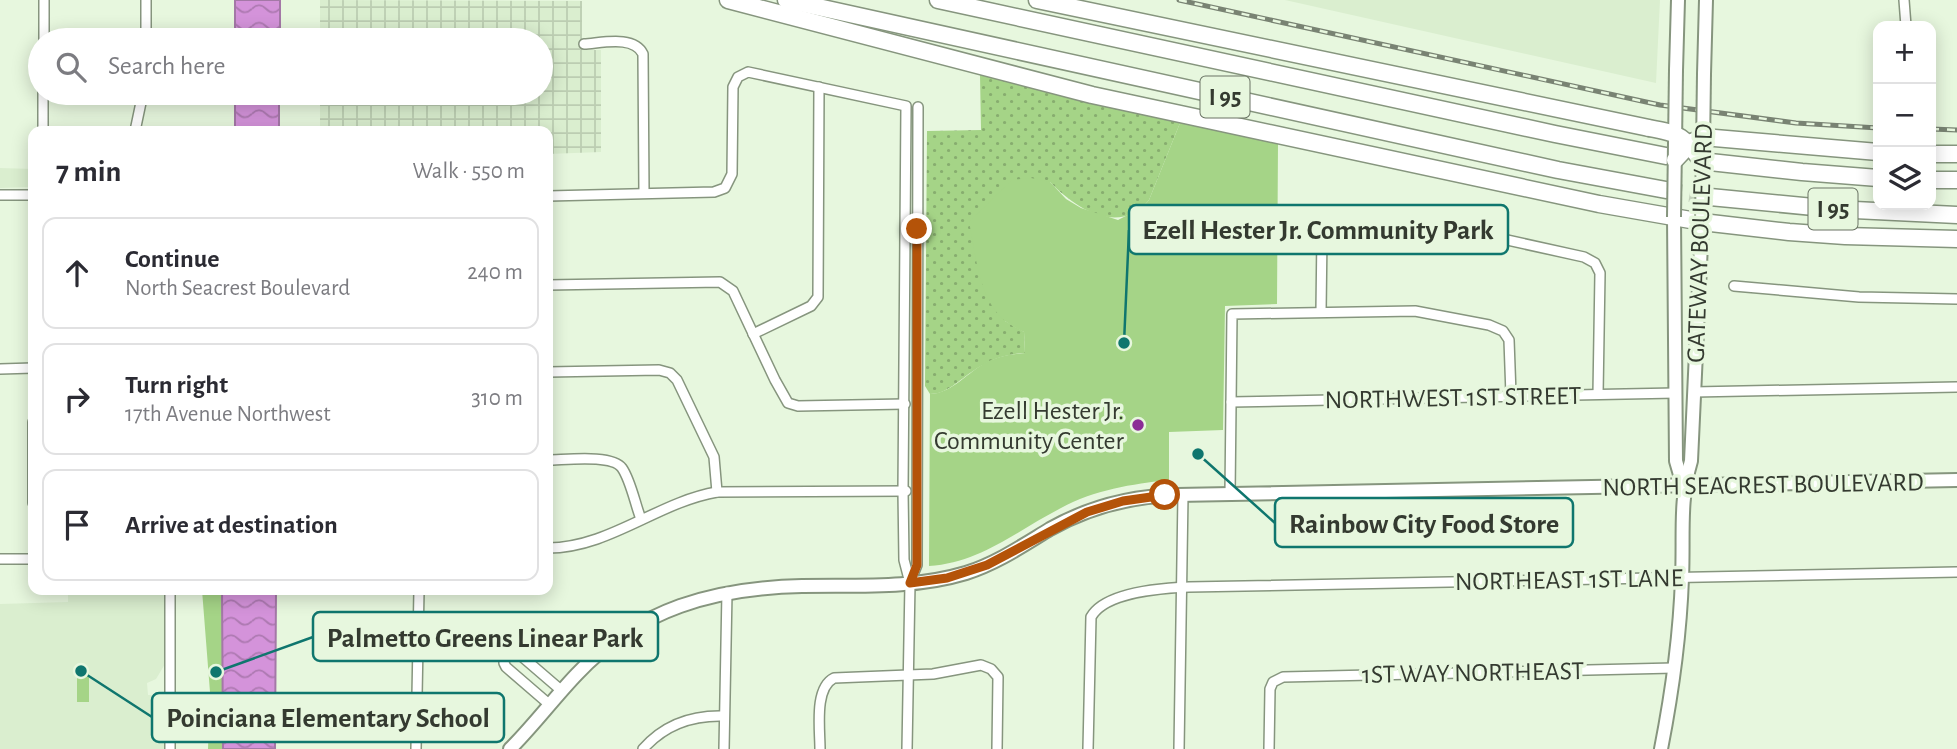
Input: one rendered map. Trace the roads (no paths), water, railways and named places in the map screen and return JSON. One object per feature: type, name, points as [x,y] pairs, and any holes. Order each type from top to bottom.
[{"type":"highway","points":[[728,0],[1092,95],[1579,201],[1702,222],[1845,236],[1957,239]]},
{"type":"highway","name":"I 95","points":[[786,0],[1567,172],[1666,190]]},
{"type":"highway","name":"I 95","points":[[939,0],[1671,158]]},
{"type":"highway","points":[[1037,0],[1701,139],[1873,152]]},
{"type":"highway","points":[[1671,158],[1701,139]]},
{"type":"highway","points":[[1701,139],[1707,162]]},
{"type":"highway","points":[[1936,153],[1957,154]]},
{"type":"highway","name":"I 95","points":[[1707,162],[1873,178]]},
{"type":"highway","points":[[1936,180],[1957,180]]},
{"type":"highway","name":"I 95","points":[[1710,197],[1834,209],[1957,215]]},
{"type":"street","points":[[44,0],[44,28]]},
{"type":"street","points":[[146,0],[146,28]]},
{"type":"street","name":"GATEWAY BOULEVARD","points":[[1678,0],[1675,133],[1671,158],[1676,461],[1684,485]]},
{"type":"street","name":"GATEWAY BOULEVARD","points":[[1701,139],[1706,0]]},
{"type":"street","points":[[1904,0],[1906,21]]},
{"type":"street","points":[[584,44],[632,43],[641,49],[644,193]]},
{"type":"street","points":[[553,196],[714,192],[729,184],[732,174],[733,87],[738,77],[748,72],[906,106],[903,491],[904,560],[910,583],[907,749]]},
{"type":"street","points":[[753,334],[811,306],[818,298],[819,88]]},
{"type":"street","points":[[43,105],[43,126]]},
{"type":"street","points":[[136,126],[140,105]]},
{"type":"street","points":[[910,583],[917,565],[918,107]]},
{"type":"street","name":"GATEWAY BOULEVARD","points":[[1664,748],[1682,577],[1684,485],[1691,461],[1707,162]]},
{"type":"street","points":[[0,195],[28,195]]},
{"type":"street","points":[[1321,312],[1321,234],[1325,223],[1343,216],[1403,217],[1584,257],[1595,263],[1600,273],[1598,394]]},
{"type":"street","points":[[553,285],[720,282],[733,291],[784,399],[793,405],[905,404]]},
{"type":"street","points":[[1734,286],[1859,297],[1957,299]]},
{"type":"street","points":[[1230,494],[1232,314],[1424,312],[1497,328],[1503,331],[1509,340],[1511,395]]},
{"type":"street","points":[[0,369],[28,368]]},
{"type":"street","points":[[553,372],[665,371],[677,380],[714,457],[717,492]]},
{"type":"street","points":[[1694,392],[1957,387]]},
{"type":"street","name":"NORTHWEST 1ST STREET","points":[[1231,402],[1676,393]]},
{"type":"street","points":[[553,460],[615,462],[623,469],[640,519]]},
{"type":"street","name":"NORTH SEACREST BOULEVARD","points":[[510,749],[593,658],[634,628],[679,606],[727,592],[771,586],[910,583],[947,578],[987,565],[1068,520],[1102,507],[1144,497],[1957,480]]},
{"type":"street","points":[[553,547],[595,540],[687,498],[717,492],[917,491]]},
{"type":"street","points":[[1179,749],[1184,495]]},
{"type":"street","points":[[0,559],[28,559]]},
{"type":"street","name":"NORTHEAST 1ST LANE","points":[[1088,749],[1091,617],[1098,609],[1145,591],[1182,587],[1957,572]]},
{"type":"street","points":[[724,749],[727,592]]},
{"type":"street","points":[[170,595],[170,749]]},
{"type":"street","points":[[416,749],[419,595]]},
{"type":"street","points":[[550,705],[506,667],[506,653],[515,651],[562,691]]},
{"type":"street","points":[[820,749],[821,695],[824,684],[834,678],[908,676],[981,665],[995,672],[999,683],[997,749]]},
{"type":"street","name":"1ST WAY NORTHEAST","points":[[1269,749],[1270,689],[1273,681],[1283,677],[1674,668]]},
{"type":"street","points":[[643,749],[657,734],[680,722],[699,717],[724,716]]},
{"type":"water","points":[[235,0],[280,0],[280,28],[235,28]]},
{"type":"water","points":[[235,105],[279,105],[279,126],[235,126]]},
{"type":"water","points":[[222,595],[276,595],[275,749],[223,749]]},
{"type":"tunnel","points":[[1666,190],[1710,197]]},
{"type":"railway","points":[[1179,0],[1660,105],[1796,123],[1873,128]]},
{"type":"railway","points":[[1936,129],[1957,130]]},
{"type":"place","name":"Ezell Hester Jr. Community Park","points":[[1124,343]]},
{"type":"place","name":"Ezell Hester Jr. Community Center","points":[[1138,425]]},
{"type":"place","name":"Rainbow City Food Store","points":[[1198,454]]},
{"type":"place","name":"Poinciana Elementary School","points":[[81,671]]},
{"type":"place","name":"Palmetto Greens Linear Park","points":[[216,672]]}]
